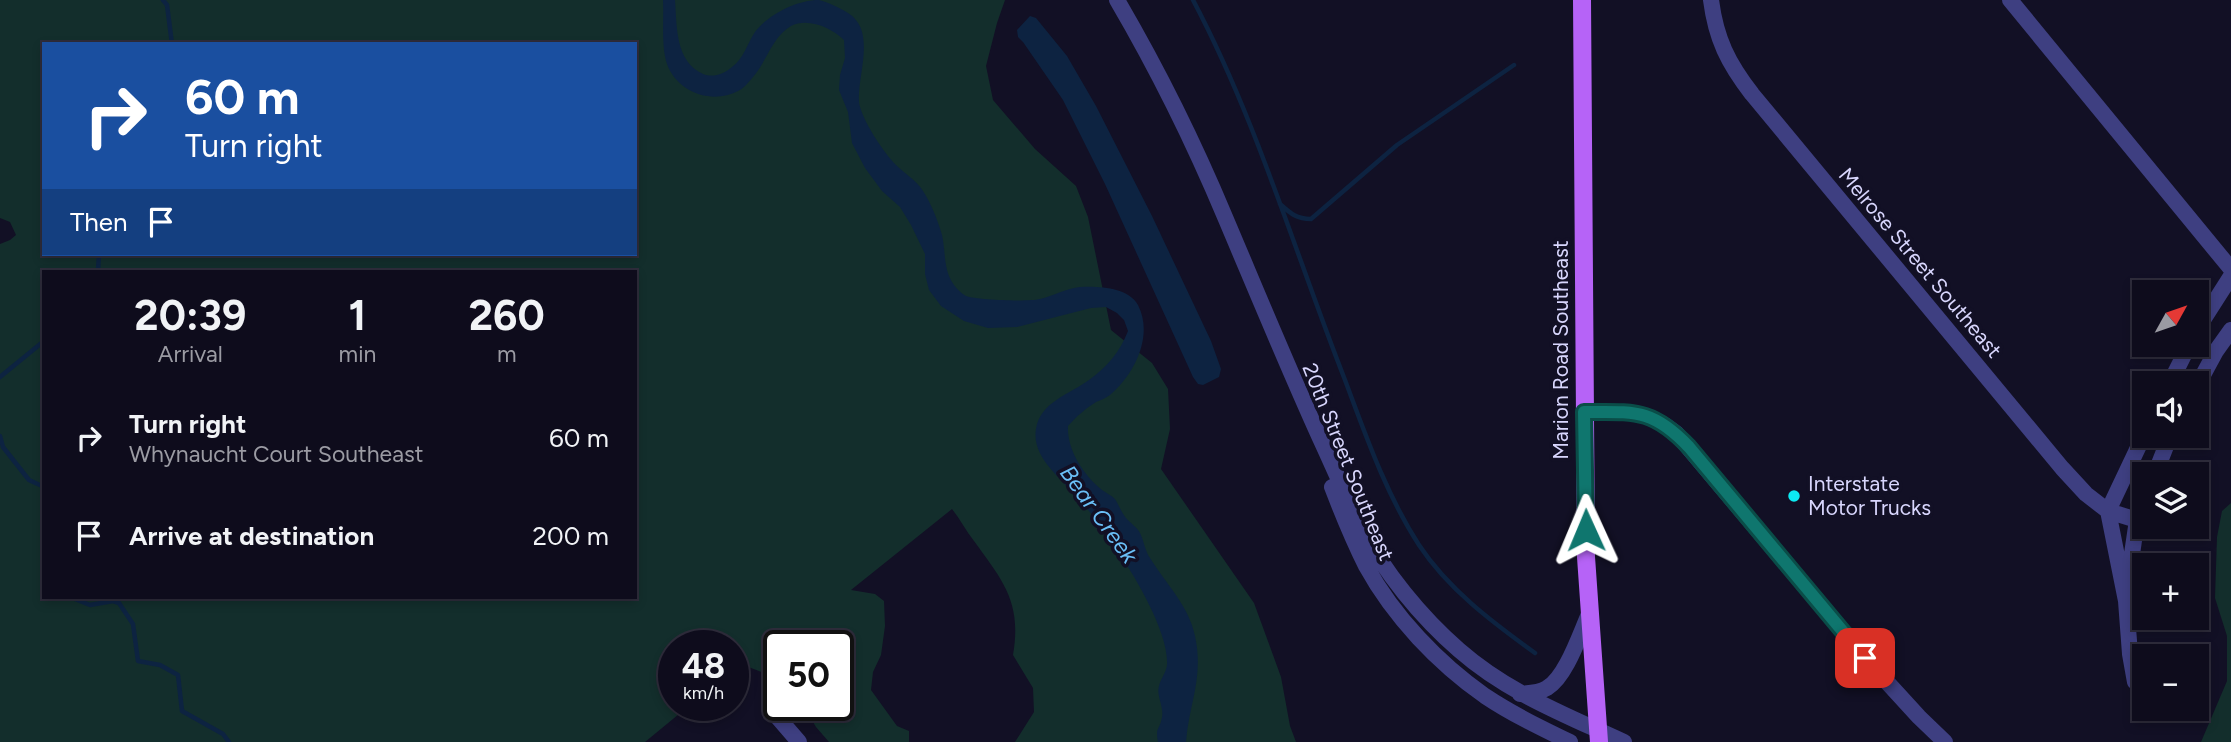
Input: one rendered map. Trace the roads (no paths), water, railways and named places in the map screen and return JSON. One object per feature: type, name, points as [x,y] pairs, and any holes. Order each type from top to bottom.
[{"type":"main road","name":"Marion Road Southeast","points":[[1582,0],[1584,412],[1589,614],[1599,736]]},
{"type":"street","name":"20th Street Southeast","points":[[1117,0],[1182,123],[1361,528],[1385,565],[1420,611],[1457,648],[1492,676],[1599,736],[1625,742]]},
{"type":"street","name":"Melrose Street Southeast","points":[[1711,0],[1714,22],[1723,50],[1752,94],[2062,468],[2086,494],[2108,511],[2132,518]]},
{"type":"street","points":[[2010,0],[2231,269]]},
{"type":"street","points":[[2209,311],[2231,276]]},
{"type":"street","points":[[2205,371],[2231,330]]},
{"type":"street","name":"20th Street Southeast","points":[[1282,353],[1345,521],[1366,566],[1391,605],[1436,654],[1470,685],[1509,711],[1570,742]]},
{"type":"street","points":[[1584,412],[1644,414],[1676,433],[1850,640],[1945,742]]},
{"type":"street","points":[[2132,665],[2126,601],[2108,511],[2138,448]]},
{"type":"street","points":[[2126,601],[2134,539]]},
{"type":"street","points":[[1520,694],[1541,691],[1555,681],[1589,614]]},
{"type":"street","points":[[781,721],[799,742]]},
{"type":"water","name":"Bear Creek","points":[[663,0],[675,0],[677,32],[687,61],[703,74],[711,76],[722,73],[736,63],[755,32],[783,10],[819,0],[848,13],[857,21],[864,42],[859,102],[864,117],[885,152],[926,196],[942,235],[950,279],[958,290],[972,297],[1025,300],[1040,299],[1075,288],[1104,288],[1127,294],[1138,305],[1144,329],[1134,366],[1110,395],[1071,422],[1068,435],[1073,453],[1083,469],[1095,484],[1115,499],[1124,516],[1139,531],[1148,555],[1182,605],[1192,625],[1198,665],[1186,742],[1158,742],[1157,730],[1162,713],[1158,690],[1167,661],[1162,636],[1150,606],[1101,526],[1043,459],[1036,440],[1036,429],[1043,412],[1096,375],[1117,352],[1128,331],[1124,320],[1106,307],[1091,308],[1017,327],[988,328],[964,321],[941,306],[929,290],[925,274],[925,254],[911,225],[900,207],[882,191],[865,168],[852,143],[848,112],[839,90],[845,58],[844,40],[833,31],[812,23],[791,26],[779,36],[758,71],[742,89],[728,95],[707,96],[687,89],[672,74],[667,64],[663,41]]},
{"type":"water","points":[[1030,16],[1036,18],[1067,56],[1096,106],[1211,341],[1221,369],[1219,377],[1203,385],[1198,384],[1193,377],[1105,184],[1063,100],[1018,37],[1017,30]]},
{"type":"waterway","points":[[163,0],[167,5],[172,42]]},
{"type":"waterway","points":[[1193,0],[1256,140],[1361,422],[1396,506],[1419,545],[1443,576],[1487,617],[1535,653]]},
{"type":"waterway","points":[[1280,204],[1294,215],[1311,219],[1397,145],[1514,65]]},
{"type":"waterway","points":[[98,270],[99,256]]},
{"type":"waterway","points":[[0,377],[42,343]]},
{"type":"waterway","points":[[0,436],[3,447],[29,480],[42,486]]},
{"type":"waterway","points":[[75,599],[90,605],[113,601],[119,603],[133,624],[138,661],[160,665],[178,675],[182,711],[223,734],[229,742]]},
{"type":"place","name":"Interstate Motor Trucks","points":[[1794,496]]}]
